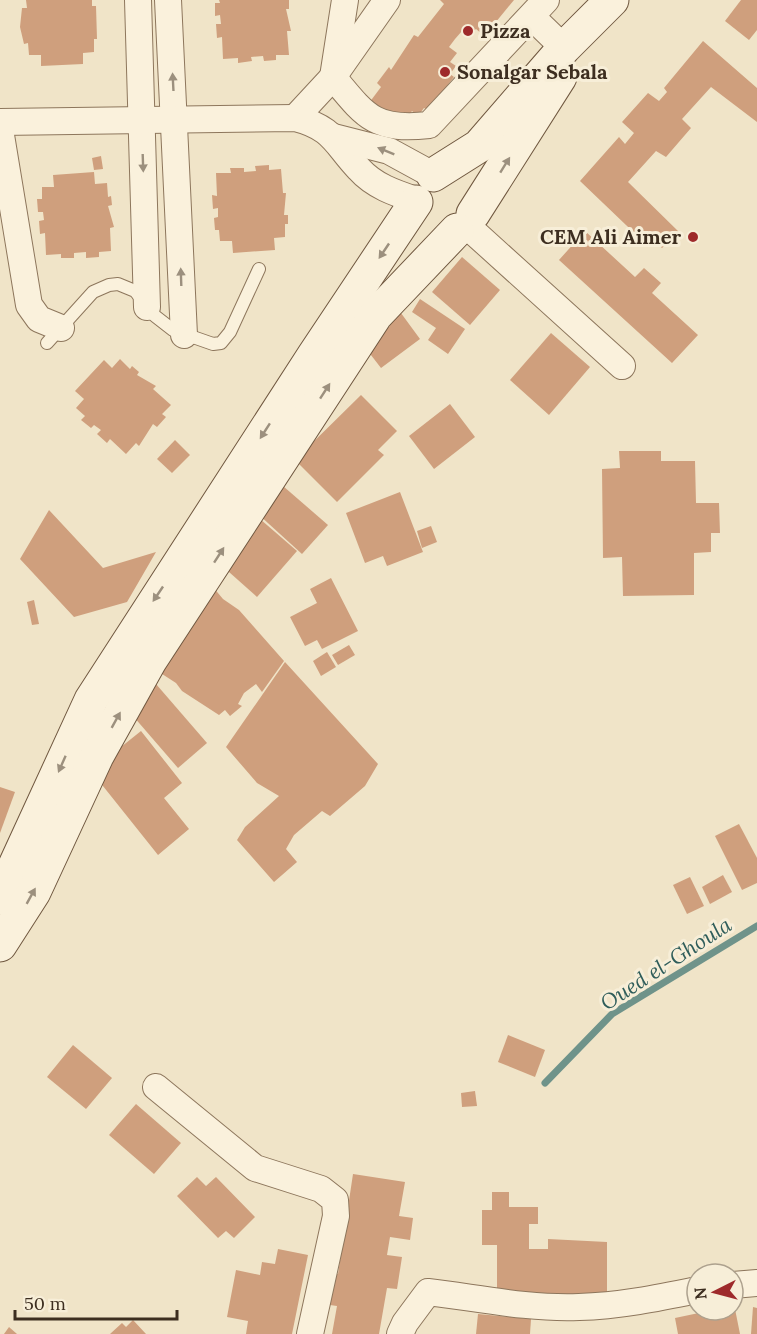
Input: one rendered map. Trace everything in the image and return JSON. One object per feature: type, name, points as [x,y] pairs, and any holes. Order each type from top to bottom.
[{"type":"main road","points":[[422,193],[479,146],[564,48],[608,4]]},
{"type":"main road","points":[[0,945],[34,892],[97,756],[150,661],[376,315],[465,223],[608,4]]},
{"type":"main road","points":[[0,898],[91,700],[314,355],[422,193],[443,172],[463,178],[475,194],[465,223],[447,232],[429,227],[422,220],[422,193]]},
{"type":"street","points":[[138,0],[147,307]]},
{"type":"street","points":[[168,0],[184,335]]},
{"type":"street","points":[[345,0],[333,77],[357,106],[377,122],[404,128],[429,125],[539,9],[564,48]]},
{"type":"street","points":[[295,118],[333,77],[387,0]]},
{"type":"street","points":[[0,122],[295,118],[312,123],[334,137],[389,151],[422,193]]},
{"type":"street","points":[[0,129],[29,304],[54,335]]},
{"type":"street","points":[[334,137],[359,170],[375,182],[422,193]]},
{"type":"street","points":[[465,223],[622,366]]},
{"type":"street","points":[[156,1087],[255,1168],[321,1189],[335,1200],[336,1216],[310,1334]]},
{"type":"street","points":[[400,1334],[405,1323],[428,1292],[528,1305],[579,1307],[650,1300],[685,1293]]},
{"type":"lane","points":[[54,335],[93,292],[118,284],[135,291],[163,324],[184,335],[213,344],[227,338],[259,269]]},
{"type":"building","points":[[26,0],[92,0],[92,6],[96,6],[97,39],[94,39],[94,52],[83,53],[83,64],[41,66],[41,55],[29,55],[28,43],[24,44],[20,27],[22,8],[27,8]]},
{"type":"building","points":[[219,0],[289,0],[289,9],[286,9],[291,31],[287,31],[289,55],[276,55],[276,60],[264,61],[263,56],[251,57],[252,61],[238,63],[238,58],[223,59],[222,37],[217,38],[216,24],[221,24],[220,15],[215,16],[215,3],[220,3]]},
{"type":"building","points":[[440,0],[514,0],[491,28],[488,26],[482,34],[476,29],[468,35],[462,31],[455,39],[449,47],[457,53],[450,62],[456,66],[450,74],[454,77],[428,110],[424,108],[418,116],[412,111],[406,119],[393,122],[369,103],[381,87],[377,83],[389,67],[391,70],[414,35],[418,37],[444,4]]},
{"type":"building","points":[[741,0],[757,0],[757,30],[749,40],[725,21]]},
{"type":"building","points":[[703,41],[757,88],[757,122],[711,87],[682,119],[691,128],[666,157],[656,151],[628,182],[679,232],[662,248],[657,243],[649,247],[580,181],[619,137],[625,144],[634,133],[622,122],[648,93],[659,101],[667,92],[664,88]]},
{"type":"building","points":[[101,156],[103,169],[94,170],[92,158]]},
{"type":"building","points":[[269,165],[269,170],[281,169],[283,193],[286,193],[284,215],[288,215],[285,237],[274,238],[275,250],[233,253],[232,241],[220,241],[219,230],[215,230],[214,218],[218,217],[218,208],[213,209],[212,195],[217,196],[216,173],[231,173],[230,168],[244,168],[244,172],[256,171],[255,166]]},
{"type":"building","points":[[94,172],[95,184],[107,183],[108,197],[111,196],[112,205],[108,206],[114,227],[110,228],[111,251],[99,252],[99,257],[86,258],[86,252],[74,253],[74,258],[61,258],[61,254],[46,255],[45,233],[40,234],[39,221],[44,220],[43,212],[38,212],[37,199],[42,199],[42,187],[54,187],[53,175]]},
{"type":"building","points":[[585,231],[635,277],[644,268],[661,283],[652,293],[698,335],[672,363],[559,260]]},
{"type":"building","points":[[462,257],[500,290],[470,325],[432,292]]},
{"type":"building","points":[[420,299],[465,329],[448,354],[428,340],[436,328],[412,312]]},
{"type":"building","points":[[398,309],[420,339],[381,368],[364,346],[390,326],[385,319]]},
{"type":"building","points":[[551,333],[590,367],[549,415],[510,380]]},
{"type":"building","points":[[120,359],[130,369],[132,366],[139,372],[137,375],[156,386],[153,389],[171,405],[162,414],[166,417],[157,427],[153,424],[139,446],[136,443],[126,454],[110,439],[107,443],[97,434],[101,430],[94,425],[91,428],[81,420],[85,416],[76,408],[84,399],[75,391],[104,360],[112,368]]},
{"type":"building","points":[[361,395],[397,431],[378,450],[384,455],[337,502],[295,460]]},
{"type":"building","points":[[450,404],[475,437],[434,469],[409,436]]},
{"type":"building","points":[[175,440],[190,455],[172,473],[157,459]]},
{"type":"building","points":[[619,451],[661,451],[661,461],[695,461],[696,503],[719,503],[720,533],[711,533],[711,552],[694,553],[694,595],[623,596],[622,557],[603,558],[602,469],[620,468]]},
{"type":"building","points":[[283,486],[328,525],[302,554],[258,514]]},
{"type":"building","points":[[400,492],[423,552],[387,566],[383,556],[365,563],[346,513]]},
{"type":"building","points":[[49,510],[103,568],[156,552],[127,602],[74,617],[20,559]]},
{"type":"building","points":[[260,519],[297,551],[257,597],[220,564]]},
{"type":"building","points":[[431,526],[437,542],[422,548],[417,531]]},
{"type":"building","points":[[331,578],[358,631],[322,649],[317,640],[305,646],[290,617],[317,603],[310,589]]},
{"type":"building","points":[[213,587],[223,599],[239,610],[284,661],[262,692],[256,684],[244,693],[238,704],[242,706],[230,716],[225,710],[219,715],[182,691],[176,683],[159,672]]},
{"type":"building","points":[[34,600],[39,624],[32,625],[27,602]]},
{"type":"building","points":[[349,645],[355,655],[338,665],[332,655]]},
{"type":"building","points":[[327,652],[336,667],[321,676],[313,661]]},
{"type":"building","points":[[285,662],[378,764],[365,786],[330,816],[322,811],[294,835],[286,849],[297,862],[274,882],[237,840],[245,827],[279,796],[257,783],[226,747]]},
{"type":"building","points":[[156,684],[207,743],[178,768],[127,709]]},
{"type":"building","points":[[141,731],[182,783],[164,798],[189,829],[158,855],[91,771]]},
{"type":"building","points":[[0,787],[15,792],[0,833]]},
{"type":"building","points":[[739,824],[757,858],[757,883],[742,890],[715,836]]},
{"type":"building","points":[[723,875],[732,892],[710,904],[702,887]]},
{"type":"building","points":[[690,877],[704,906],[687,914],[673,885]]},
{"type":"building","points":[[508,1035],[545,1050],[535,1077],[498,1062]]},
{"type":"building","points":[[73,1045],[112,1078],[86,1109],[47,1077]]},
{"type":"building","points":[[475,1091],[477,1106],[462,1107],[461,1093]]},
{"type":"building","points":[[136,1104],[181,1143],[154,1174],[109,1135]]},
{"type":"building","points":[[353,1174],[405,1182],[399,1216],[413,1218],[410,1240],[390,1237],[387,1255],[402,1257],[397,1289],[387,1288],[379,1334],[332,1334],[337,1306],[323,1304],[328,1272],[338,1274]]},
{"type":"building","points":[[197,1177],[206,1186],[216,1177],[255,1217],[234,1238],[226,1231],[218,1238],[177,1196]]},
{"type":"building","points":[[492,1192],[509,1192],[509,1207],[538,1207],[538,1224],[529,1224],[529,1249],[548,1249],[548,1239],[607,1242],[607,1298],[497,1299],[497,1245],[482,1245],[482,1210],[492,1210]]},
{"type":"building","points":[[278,1249],[308,1255],[292,1334],[246,1334],[248,1321],[227,1317],[236,1270],[260,1275],[262,1262],[275,1264]]},
{"type":"building","points":[[753,1307],[757,1308],[757,1334],[751,1334]]},
{"type":"building","points":[[478,1314],[531,1319],[530,1334],[476,1334]]},
{"type":"building","points":[[685,1316],[685,1322],[738,1322],[740,1334],[678,1334],[675,1318]]},
{"type":"building","points":[[133,1320],[146,1334],[110,1334],[122,1323],[126,1327]]},
{"type":"building","points":[[9,1327],[17,1334],[4,1334]]},
{"type":"waterway","name":"Oued el-Ghoula","points":[[545,1083],[612,1014],[757,926]]},
{"type":"place","name":"Pizza","points":[[468,31]]},
{"type":"place","name":"Sonalgar Sebala","points":[[445,72]]},
{"type":"place","name":"CEM Ali Aimer","points":[[693,237]]}]
